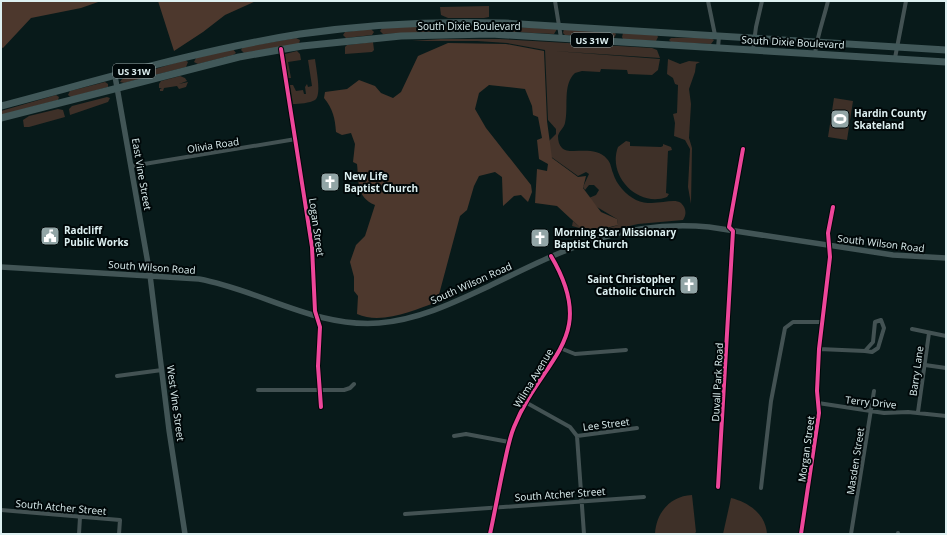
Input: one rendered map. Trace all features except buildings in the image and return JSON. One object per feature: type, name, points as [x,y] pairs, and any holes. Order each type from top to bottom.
[{"type":"highway","name":"South Dixie Boulevard","points":[[1,106],[249,43],[340,29],[437,23],[498,23],[560,26],[946,50]]},
{"type":"highway","name":"South Dixie Boulevard","points":[[1,118],[204,65],[281,49],[340,41],[401,36],[491,34],[946,62]]},
{"type":"main road","name":"East Vine Street","points":[[115,76],[150,275]]},
{"type":"main road","name":"South Wilson Road","points":[[1,267],[150,275],[208,280],[317,317],[346,323],[369,324],[410,318],[448,304],[551,256],[590,240],[646,228],[686,225],[893,256],[946,258]]},
{"type":"main road","name":"West Vine Street","points":[[150,275],[184,534]]},
{"type":"street","points":[[556,1],[561,38]]},
{"type":"street","points":[[708,1],[717,36],[718,48]]},
{"type":"street","points":[[753,50],[762,1]]},
{"type":"street","points":[[816,54],[817,42],[821,32],[828,1]]},
{"type":"street","points":[[894,58],[906,1]]},
{"type":"street","name":"Logan Street","points":[[281,49],[312,247],[315,311],[320,327],[318,366],[321,407]]},
{"type":"street","name":"Olivia Road","points":[[132,166],[296,139]]},
{"type":"street","name":"Duvall Park Road","points":[[718,487],[733,231],[730,227],[743,149]]},
{"type":"street","name":"Morgan Street","points":[[801,534],[819,414],[817,391],[819,349],[821,322],[830,257],[828,233],[833,207]]},
{"type":"street","name":"Wilma Avenue","points":[[490,534],[509,442],[516,420],[560,348],[568,331],[571,313],[566,288],[551,256]]},
{"type":"street","points":[[819,349],[872,352],[878,348],[884,328],[881,320],[875,322],[873,342],[866,351]]},
{"type":"street","points":[[761,488],[771,401],[785,328],[789,323],[793,322],[821,322]]},
{"type":"street","points":[[912,329],[946,336]]},
{"type":"street","name":"Barry Lane","points":[[918,412],[929,333]]},
{"type":"street","points":[[560,348],[575,354],[626,350]]},
{"type":"street","points":[[925,365],[946,368]]},
{"type":"street","points":[[117,376],[162,370]]},
{"type":"street","points":[[258,390],[347,389],[354,384]]},
{"type":"street","name":"Masden Street","points":[[851,534],[874,391]]},
{"type":"street","points":[[527,403],[570,427],[576,436],[580,500],[584,534]]},
{"type":"street","name":"Terry Drive","points":[[818,403],[888,414],[918,412],[946,416]]},
{"type":"street","name":"Lee Street","points":[[576,436],[637,428]]},
{"type":"street","points":[[454,436],[466,434],[509,442]]},
{"type":"street","name":"South Atcher Street","points":[[405,514],[580,500],[644,497]]},
{"type":"street","name":"South Atcher Street","points":[[1,510],[120,520],[119,534]]},
{"type":"street","points":[[79,534],[80,517]]},
{"type":"shaded area","points":[[1,1],[101,1],[81,8],[31,18],[3,48],[1,47]]},
{"type":"shaded area","points":[[158,1],[256,1],[225,15],[203,32],[174,51]]},
{"type":"shaded area","points":[[489,6],[489,17],[484,18],[448,18],[441,15],[440,7]]},
{"type":"shaded area","points":[[456,25],[486,26],[487,29],[485,31],[383,34],[380,31],[382,28]]},
{"type":"shaded area","points":[[495,26],[557,29],[554,34],[495,31],[493,28]]},
{"type":"shaded area","points":[[371,29],[374,32],[372,35],[346,38],[343,35],[345,32]]},
{"type":"shaded area","points":[[564,29],[616,34],[614,38],[565,35],[563,33]]},
{"type":"shaded area","points":[[623,33],[657,35],[658,37],[656,41],[623,39]]},
{"type":"shaded area","points":[[296,38],[300,40],[299,44],[244,53],[241,50],[243,47]]},
{"type":"shaded area","points":[[671,38],[701,38],[714,40],[711,44],[671,42],[669,40]]},
{"type":"shaded area","points":[[441,39],[500,39],[652,48],[657,50],[660,58],[554,51],[660,59],[658,70],[652,75],[628,74],[627,70],[601,69],[600,72],[582,71],[575,73],[571,78],[567,90],[565,123],[558,136],[558,140],[561,147],[565,150],[589,151],[602,155],[609,162],[614,177],[619,185],[632,198],[649,203],[677,201],[681,203],[685,211],[683,220],[638,224],[586,236],[579,228],[572,226],[573,221],[584,229],[594,232],[618,225],[617,219],[597,207],[589,198],[596,195],[599,190],[594,185],[589,185],[585,190],[583,187],[589,174],[586,172],[578,176],[550,156],[548,142],[556,134],[556,129],[548,120],[545,50],[507,43],[477,41],[412,41]]},
{"type":"shaded area","points":[[373,42],[374,50],[372,52],[345,54],[345,47],[347,45]]},
{"type":"shaded area","points":[[448,43],[506,44],[544,51],[547,121],[552,158],[578,177],[586,176],[583,188],[601,212],[617,219],[618,225],[590,232],[584,231],[557,206],[535,203],[537,169],[547,171],[548,164],[539,159],[537,140],[542,138],[538,117],[533,115],[532,106],[525,89],[489,85],[479,93],[475,109],[486,128],[531,185],[532,192],[528,202],[521,195],[514,196],[503,206],[502,177],[495,172],[479,176],[474,186],[467,210],[460,216],[437,302],[398,315],[387,317],[367,317],[357,314],[358,296],[354,291],[354,277],[350,262],[356,245],[365,236],[375,205],[364,198],[361,193],[357,164],[353,162],[355,144],[351,133],[342,135],[336,132],[333,114],[330,106],[324,98],[325,92],[347,89],[359,80],[375,86],[381,93],[393,98],[401,92],[418,56]]},
{"type":"shaded area","points":[[233,49],[236,53],[233,55],[198,64],[194,62],[196,58]]},
{"type":"shaded area","points":[[297,51],[300,54],[301,60],[288,62],[291,78],[288,78],[285,54]]},
{"type":"shaded area","points":[[315,59],[318,87],[317,97],[315,100],[310,102],[293,104],[290,85],[293,85],[296,91],[303,90],[304,94],[306,94],[305,87],[307,84],[308,87],[312,86],[308,60]]},
{"type":"shaded area","points":[[668,59],[680,64],[689,61],[700,62],[696,64],[689,89],[691,104],[689,138],[692,148],[691,204],[688,187],[690,149],[685,140],[674,136],[675,123],[673,114],[677,113],[678,85],[675,84],[673,78],[667,74]]},
{"type":"shaded area","points":[[185,60],[188,62],[186,67],[124,83],[120,82],[122,79]]},
{"type":"shaded area","points":[[180,76],[185,78],[187,81],[179,84],[188,82],[186,87],[179,89],[177,86],[164,88],[163,91],[160,91],[162,88],[159,88],[159,84],[161,81]]},
{"type":"shaded area","points":[[105,82],[108,84],[108,87],[71,97],[68,95],[70,91]]},
{"type":"shaded area","points":[[56,95],[59,97],[58,100],[1,115],[1,111]]},
{"type":"shaded area","points":[[107,97],[110,98],[108,102],[70,115],[69,109],[72,106]]},
{"type":"shaded area","name":"Hardin County Skateland","points":[[834,98],[853,101],[847,140],[828,137]]},
{"type":"shaded area","points":[[58,109],[63,110],[65,117],[24,127],[23,120],[29,116]]},
{"type":"shaded area","points":[[626,141],[630,142],[630,146],[661,147],[663,144],[671,147],[672,150],[668,151],[666,193],[669,194],[667,197],[656,199],[646,198],[636,194],[621,178],[617,169],[616,158],[618,147]]},
{"type":"shaded area","points":[[692,495],[696,532],[694,534],[655,534],[658,519],[666,507],[677,499]]},
{"type":"shaded area","points":[[731,498],[744,502],[760,515],[766,527],[767,534],[723,534]]},
{"type":"cycle path","points":[[281,49],[312,247],[315,311],[320,327],[318,366],[321,407]]},
{"type":"cycle path","points":[[718,487],[733,231],[729,227],[743,149]]},
{"type":"cycle path","points":[[801,534],[819,413],[817,391],[819,349],[830,257],[828,233],[833,207]]},
{"type":"cycle path","points":[[490,534],[512,432],[526,403],[561,346],[568,328],[570,308],[565,284],[551,256]]},
{"type":"place","name":"Hardin County Skateland","points":[[840,119]]},
{"type":"place","name":"New Life Baptist Church","points":[[330,182]]},
{"type":"place","name":"Radcliff Public Works","points":[[50,236]]},
{"type":"place","name":"Morning Star Missionary Baptist Church","points":[[540,238]]},
{"type":"place","name":"Saint Christopher Catholic Church","points":[[689,285]]}]
